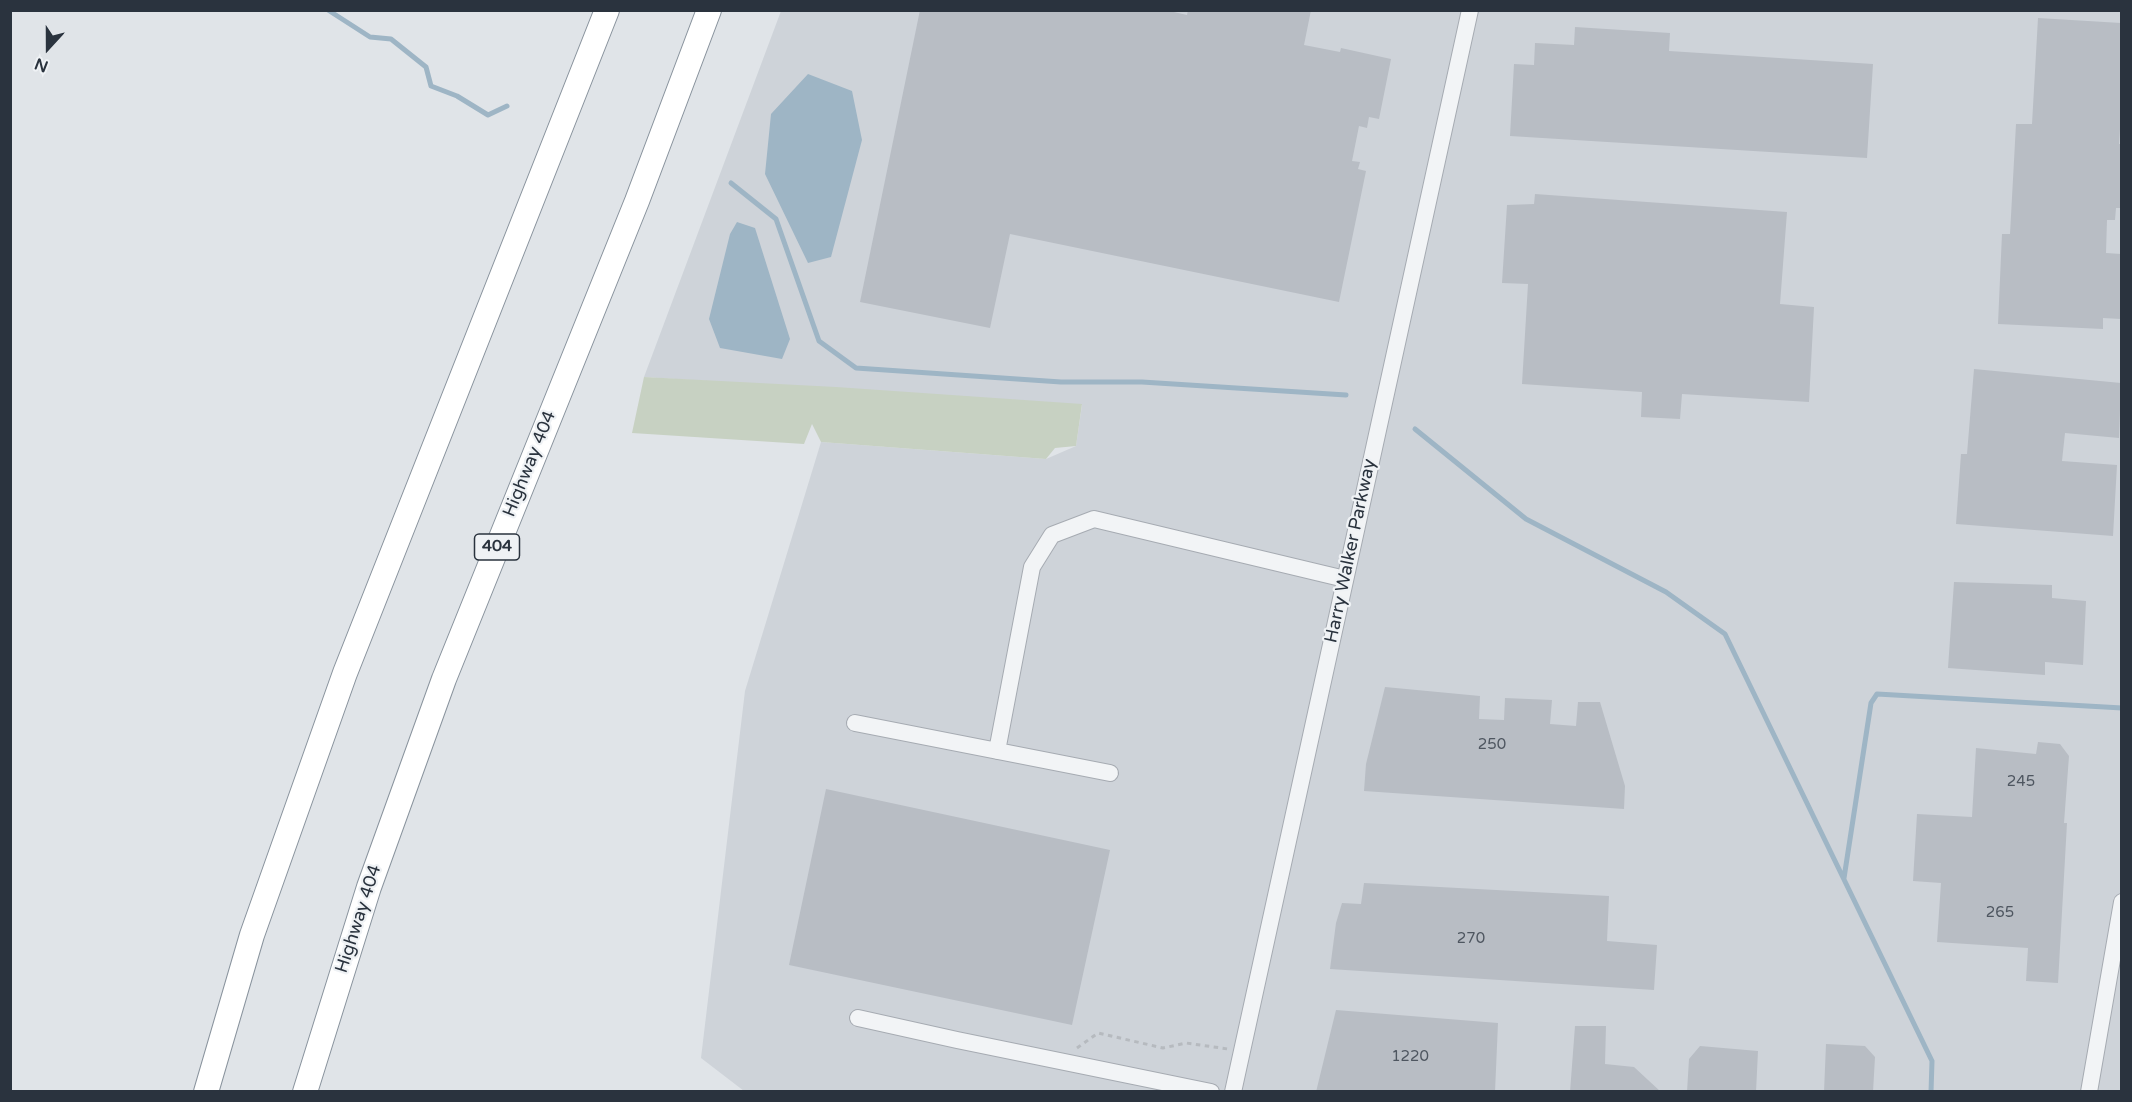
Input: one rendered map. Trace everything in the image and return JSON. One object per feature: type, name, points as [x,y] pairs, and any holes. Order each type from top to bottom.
[{"type":"highway","points":[[582,73],[592,10]]},
{"type":"highway","points":[[206,1092],[252,935],[345,673],[607,10]]},
{"type":"highway","name":"Highway 404","points":[[305,1092],[369,887],[444,679],[637,201],[709,10]]},
{"type":"street","name":"Harry Walker Parkway","points":[[1233,1092],[1470,10]]},
{"type":"street","points":[[997,751],[1032,567],[1052,535],[1094,519],[1346,579]]},
{"type":"street","points":[[855,723],[1110,773]]},
{"type":"street","points":[[2090,1092],[2121,902]]},
{"type":"street","points":[[858,1018],[1211,1092]]},
{"type":"path","points":[[1059,1061],[1098,1033],[1163,1048],[1186,1043],[1242,1051]]},
{"type":"shaded area","points":[[781,11],[2121,11],[2121,1091],[744,1091],[701,1058],[745,691],[821,442],[1046,459],[1076,446],[1082,405],[644,377]]},
{"type":"green space","points":[[644,377],[836,387],[1082,404],[1076,446],[1055,448],[1046,459],[821,442],[812,424],[804,444],[632,433]]},
{"type":"water","points":[[808,74],[852,91],[862,140],[831,257],[808,263],[765,174],[771,114]]},
{"type":"water","points":[[737,222],[755,228],[790,339],[782,359],[720,348],[709,319],[730,234]]},
{"type":"building","points":[[920,10],[1165,10],[1187,15],[1188,10],[1311,10],[1304,45],[1340,52],[1341,48],[1391,59],[1379,119],[1369,117],[1367,128],[1359,126],[1352,161],[1360,162],[1358,169],[1366,171],[1339,302],[1010,234],[990,328],[860,302]]},
{"type":"building","points":[[2038,18],[2121,23],[2119,144],[2121,144],[2121,208],[2116,208],[2115,220],[2107,220],[2106,253],[2121,254],[2121,319],[2103,318],[2103,329],[1998,324],[2002,234],[2010,234],[2016,124],[2032,124]]},
{"type":"building","points":[[1575,27],[1670,33],[1669,51],[1873,64],[1867,158],[1510,136],[1514,64],[1534,65],[1535,43],[1574,45]]},
{"type":"building","points":[[1535,194],[1787,212],[1780,304],[1814,307],[1809,402],[1682,394],[1680,419],[1641,417],[1642,392],[1522,384],[1528,284],[1502,283],[1507,205],[1534,204]]},
{"type":"building","points":[[1974,369],[2121,383],[2119,438],[2065,433],[2062,461],[2117,465],[2113,536],[1956,524],[1961,454],[1967,454]]},
{"type":"building","points":[[1954,582],[2052,585],[2052,598],[2086,601],[2083,665],[2045,662],[2045,675],[1948,668]]},
{"type":"building","points":[[1385,687],[1480,696],[1479,719],[1504,720],[1505,698],[1552,700],[1550,724],[1576,726],[1578,702],[1600,702],[1625,786],[1624,809],[1364,791],[1366,764]]},
{"type":"building","points":[[2038,742],[2060,744],[2069,756],[2058,983],[2026,981],[2028,948],[1937,942],[1941,883],[1913,881],[1917,814],[1972,817],[1976,748],[2036,754]]},
{"type":"building","points":[[826,789],[1110,850],[1072,1025],[789,965]]},
{"type":"building","points":[[1364,883],[1609,896],[1607,941],[1657,945],[1654,990],[1330,969],[1336,923],[1342,903],[1361,904]]},
{"type":"building","points":[[1336,1010],[1498,1023],[1495,1092],[1316,1092]]},
{"type":"building","points":[[1575,1026],[1606,1026],[1605,1064],[1634,1067],[1661,1092],[1570,1092]]},
{"type":"building","points":[[1826,1044],[1865,1046],[1875,1057],[1873,1092],[1824,1092]]},
{"type":"building","points":[[1700,1046],[1758,1051],[1756,1092],[1687,1092],[1689,1059]]},
{"type":"waterway","points":[[328,10],[370,37],[391,39],[426,67],[431,86],[457,96],[488,115],[507,106]]},
{"type":"waterway","points":[[731,183],[776,219],[819,341],[856,368],[1061,382],[1142,382],[1346,395]]},
{"type":"waterway","points":[[1415,429],[1526,519],[1666,592],[1725,634],[1932,1061],[1931,1092]]},
{"type":"waterway","points":[[1844,878],[1871,703],[1877,694],[2122,708]]}]
